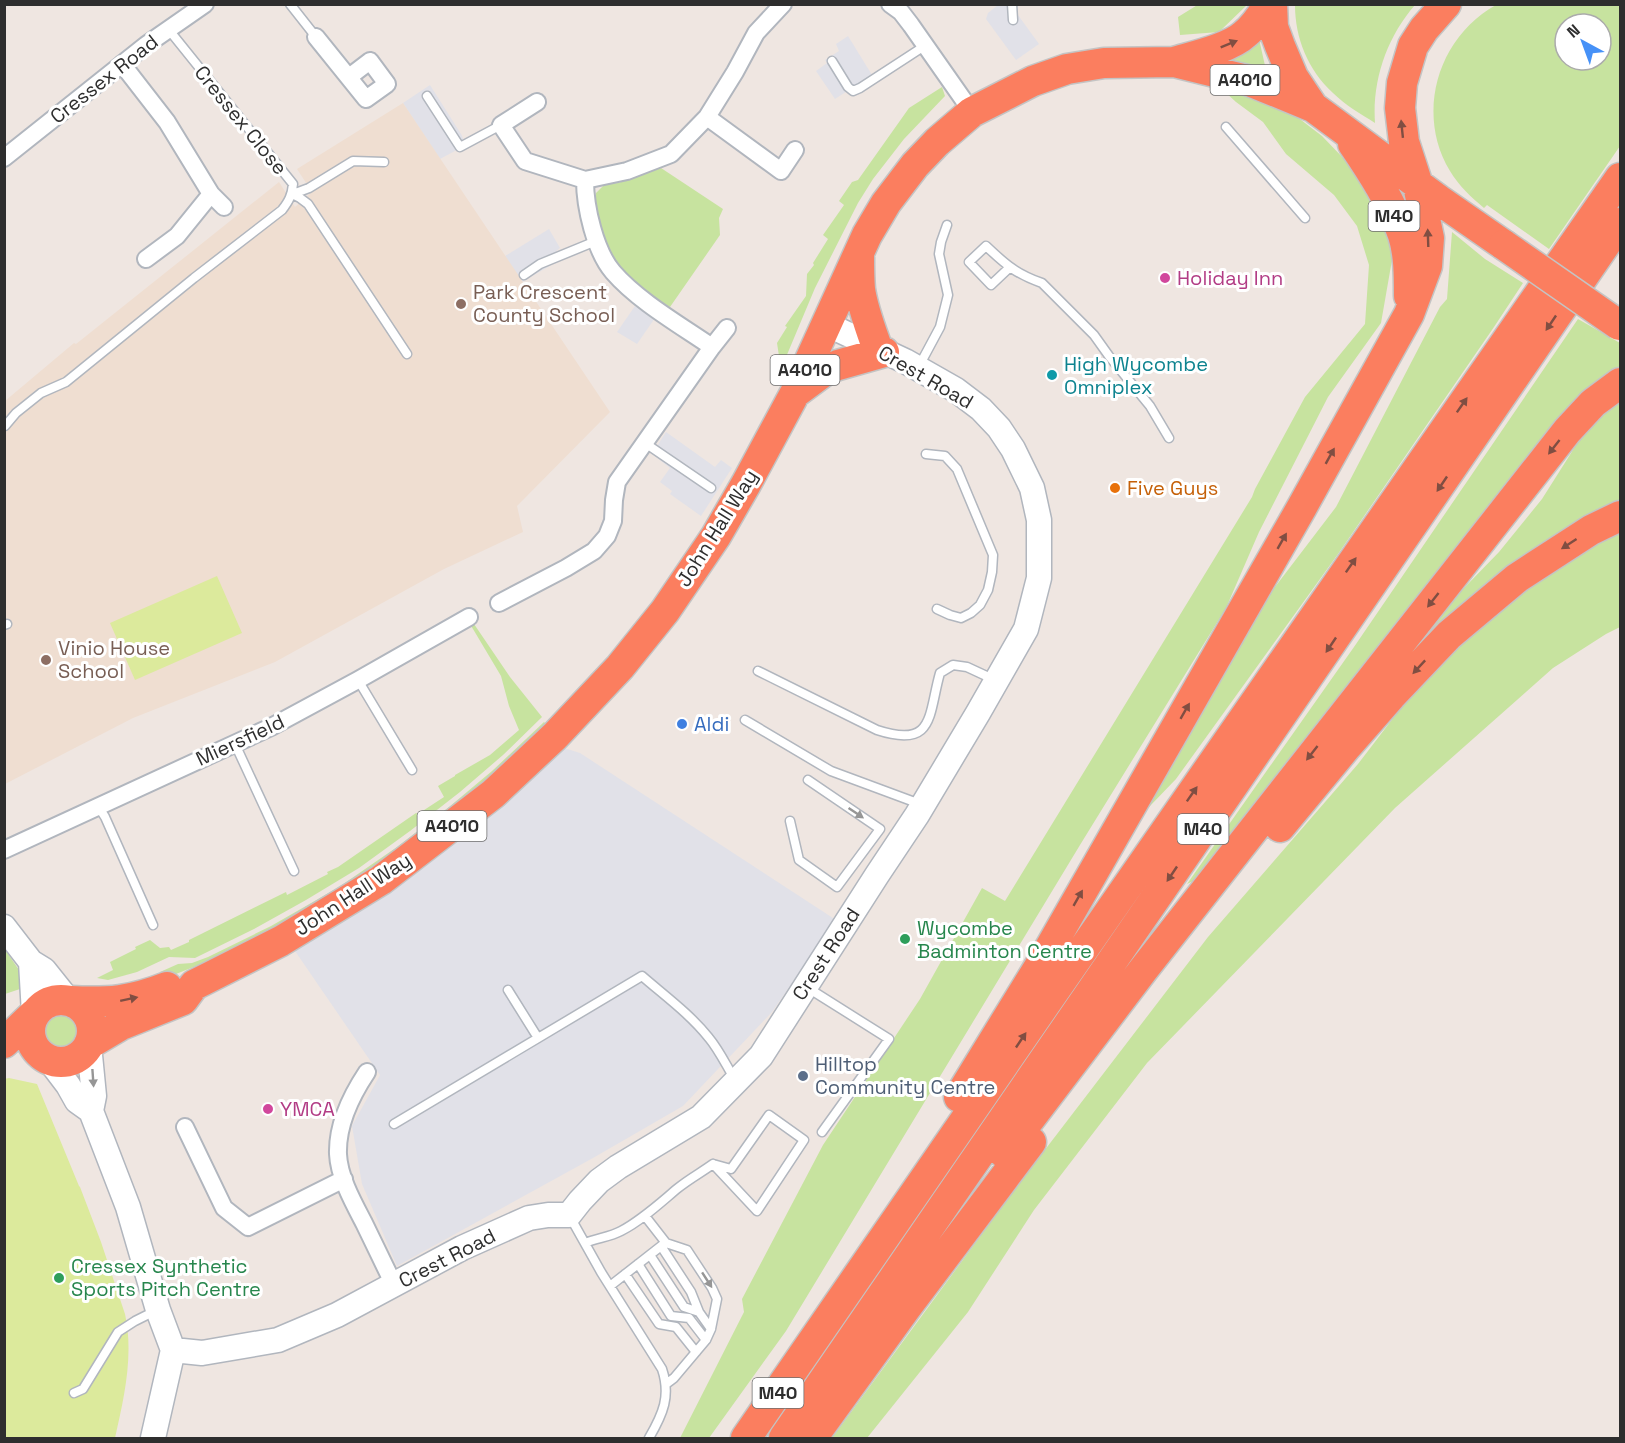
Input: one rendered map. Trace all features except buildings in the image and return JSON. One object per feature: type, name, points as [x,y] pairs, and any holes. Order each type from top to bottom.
[{"type":"highway","name":"John Hall Way","points":[[1174,62],[1238,40],[1270,4]]},
{"type":"highway","points":[[1270,4],[1273,27],[1293,77],[1313,106],[1418,185],[1620,326]]},
{"type":"highway","points":[[1418,185],[1404,142],[1400,108],[1402,83],[1413,46],[1424,29],[1446,4]]},
{"type":"highway","name":"John Hall Way","points":[[89,1045],[121,1025],[183,1000],[194,985],[281,940],[381,880],[493,794],[555,736],[620,667],[665,611],[716,536],[795,393],[867,235],[886,203],[915,165],[937,142],[972,112],[1033,81],[1067,69],[1104,63],[1174,62],[1248,80],[1313,106]]},
{"type":"highway","name":"M40","points":[[1343,129],[1366,162],[1403,236],[1408,263],[1409,314]]},
{"type":"highway","name":"M40","points":[[746,1438],[1620,178]]},
{"type":"highway","name":"M40","points":[[809,1348],[890,1208],[1039,967],[1302,507],[1409,314],[1427,266],[1430,238],[1418,185]]},
{"type":"highway","name":"M40","points":[[794,1438],[1620,223]]},
{"type":"highway","points":[[795,393],[826,370],[881,351],[863,306],[859,252]]},
{"type":"highway","name":"M40","points":[[794,1438],[1143,970],[1567,431],[1593,404],[1620,383]]},
{"type":"highway","name":"M40","points":[[794,1438],[906,1308],[1156,978],[1390,696],[1449,634],[1517,578],[1591,530],[1620,516]]},
{"type":"highway","name":"John Hall Way","points":[[70,1001],[114,1002],[147,995],[174,984],[194,985]]},
{"type":"highway","name":"A4010","points":[[4,1043],[41,1007],[59,999],[70,1001]]},
{"type":"highway","points":[[70,1001],[80,1006],[92,1023],[89,1045]]},
{"type":"highway","points":[[34,1015],[30,1024],[32,1042],[36,1050],[46,1058]]},
{"type":"highway","name":"A4010","points":[[4,1057],[46,1058],[67,1062],[84,1053],[89,1045]]},
{"type":"street","name":"Cressex Road","points":[[4,158],[122,64],[169,30],[182,11],[206,4]]},
{"type":"street","points":[[537,102],[501,125],[525,161],[585,180],[627,171],[671,154],[707,117],[756,33],[783,4]]},
{"type":"street","points":[[900,7],[972,112]]},
{"type":"street","points":[[316,37],[349,77]]},
{"type":"street","points":[[122,64],[167,122],[211,194],[224,207]]},
{"type":"street","points":[[707,117],[781,171],[795,150]]},
{"type":"street","points":[[585,180],[585,197],[596,241],[611,270],[631,291],[712,347]]},
{"type":"street","points":[[146,259],[177,236],[211,194]]},
{"type":"street","name":"Crest Road","points":[[173,1350],[202,1353],[278,1340],[337,1315],[462,1248],[529,1218],[569,1215],[599,1181],[700,1117],[761,1056],[923,805],[1026,629],[1039,578],[1039,520],[1032,488],[1012,449],[1004,435],[981,409],[956,390],[918,368],[826,324]]},
{"type":"street","points":[[499,603],[594,551],[607,536],[613,521],[617,482],[712,347],[728,328]]},
{"type":"street","name":"Miersfield","points":[[4,850],[271,727],[468,617]]},
{"type":"street","points":[[4,927],[31,962],[44,970],[70,1001]]},
{"type":"street","points":[[31,962],[34,1015]]},
{"type":"street","points":[[89,1045],[94,1096],[91,1111],[128,1207],[158,1310],[173,1350],[153,1438]]},
{"type":"street","points":[[46,1058],[68,1084],[77,1101],[91,1111]]},
{"type":"street","points":[[367,1072],[358,1084],[345,1111],[338,1142],[338,1157],[352,1199],[394,1285]]},
{"type":"street","points":[[185,1127],[224,1208],[248,1227],[344,1179]]},
{"type":"lane","points":[[290,4],[316,37]]},
{"type":"lane","points":[[1012,4],[1013,20]]},
{"type":"lane","name":"Cressex Close","points":[[5,426],[16,413],[41,393],[66,382],[282,210],[292,194],[293,184],[169,30]]},
{"type":"lane","points":[[832,61],[848,87],[853,91],[926,45]]},
{"type":"lane","points":[[427,96],[460,147],[501,125]]},
{"type":"lane","points":[[1226,127],[1305,218]]},
{"type":"lane","points":[[292,194],[309,188],[352,161],[384,162]]},
{"type":"lane","points":[[292,194],[308,204],[406,354]]},
{"type":"lane","points":[[918,368],[940,327],[948,295],[939,254],[940,242],[946,225]]},
{"type":"lane","points":[[524,274],[540,264],[596,241]]},
{"type":"lane","points":[[1009,268],[991,285],[969,262],[986,246],[1009,268],[1042,283],[1094,335],[1150,406],[1168,438]]},
{"type":"lane","points":[[645,442],[711,488]]},
{"type":"lane","points":[[926,454],[945,456],[957,469],[993,555],[988,590],[976,609],[961,618],[937,609]]},
{"type":"lane","points":[[758,671],[877,730],[891,735],[910,736],[921,731],[931,715],[940,673],[946,669],[953,665],[968,667],[996,681]]},
{"type":"lane","points":[[358,680],[412,770]]},
{"type":"lane","points":[[745,720],[831,771],[923,805]]},
{"type":"lane","points":[[235,744],[294,871]]},
{"type":"lane","points":[[790,820],[799,860],[837,887],[880,829],[808,780]]},
{"type":"lane","points":[[98,806],[153,925]]},
{"type":"lane","points":[[394,1124],[642,976],[699,1026],[711,1040],[736,1081]]},
{"type":"lane","points":[[805,987],[889,1039],[822,1132]]},
{"type":"lane","points":[[508,990],[538,1038]]},
{"type":"lane","points":[[585,1243],[622,1231],[645,1216],[680,1186],[713,1164],[731,1169],[769,1115],[804,1140],[757,1211],[713,1164]]},
{"type":"lane","points":[[569,1215],[662,1369],[667,1392],[665,1404],[660,1419],[649,1438]]},
{"type":"lane","points":[[645,1216],[711,1329]]},
{"type":"lane","points":[[610,1286],[663,1244]]},
{"type":"lane","points":[[663,1244],[687,1250],[717,1299],[711,1329],[706,1340],[666,1384]]},
{"type":"lane","points":[[650,1255],[684,1307],[699,1312]]},
{"type":"lane","points":[[638,1264],[671,1316],[689,1318],[706,1340]]},
{"type":"lane","points":[[626,1274],[659,1324],[676,1327],[696,1352]]},
{"type":"lane","points":[[74,1393],[83,1389],[118,1332],[158,1310]]},
{"type":"shaded area","points":[[998,5],[1018,5],[1018,15],[1039,44],[1016,60],[986,19],[988,13]]},
{"type":"shaded area","points":[[848,36],[872,75],[835,99],[816,71],[827,63],[825,60],[839,51],[836,44]]},
{"type":"shaded area","points":[[430,85],[466,145],[440,159],[403,103]]},
{"type":"shaded area","points":[[403,103],[610,412],[517,506],[523,532],[444,569],[275,662],[133,718],[5,784],[5,401],[74,343],[76,344],[279,182],[295,207],[312,192],[297,169]]},
{"type":"shaded area","points":[[549,229],[560,248],[556,251],[560,260],[522,282],[505,256]]},
{"type":"shaded area","points":[[635,306],[655,318],[637,344],[617,332]]},
{"type":"shaded area","points":[[666,432],[715,467],[721,460],[732,468],[701,516],[670,494],[672,491],[660,482],[670,468],[652,454]]},
{"type":"shaded area","points":[[561,747],[580,753],[836,920],[772,1012],[683,1106],[397,1266],[362,1184],[352,1126],[380,1075],[295,951],[473,830]]},
{"type":"green space","points":[[1199,4],[1247,5],[1219,32],[1180,35],[1178,17]]},
{"type":"green space","points":[[1295,5],[1415,5],[1405,17],[1383,60],[1376,91],[1375,123],[1338,97],[1324,84],[1310,64],[1300,41]]},
{"type":"green space","points":[[1496,5],[1620,5],[1620,146],[1549,249],[1487,205],[1484,208],[1474,200],[1450,171],[1440,149],[1434,125],[1434,101],[1438,78],[1459,36],[1476,19]]},
{"type":"green space","points":[[1259,39],[1266,70],[1230,59]]},
{"type":"green space","points":[[1236,86],[1288,110],[1322,136],[1347,162],[1387,221],[1392,260],[1381,323],[1328,397],[1259,532],[1226,608],[786,1331],[709,1438],[680,1438],[744,1312],[742,1299],[823,1145],[920,999],[982,888],[1005,901],[1252,497],[1305,397],[1365,324],[1369,265],[1357,226],[1334,195],[1286,154],[1263,122],[1223,90]]},
{"type":"green space","points":[[942,87],[945,96],[904,139],[873,179],[858,203],[815,288],[781,369],[777,343],[787,327],[785,326],[806,296],[807,274],[828,239],[823,235],[844,205],[839,201],[852,182],[858,180],[909,108]]},
{"type":"green space","points":[[661,168],[723,209],[719,218],[720,235],[670,307],[636,285],[614,263],[599,230],[596,205],[596,193],[605,184],[618,183]]},
{"type":"green space","points":[[1452,232],[1485,259],[1523,283],[1338,554],[1176,779],[1124,833],[1259,608],[1336,507],[1440,307],[1447,299]]},
{"type":"green space","points":[[1578,319],[1620,343],[1620,368],[1616,370],[1208,874],[1187,884],[1354,647]]},
{"type":"green space","points":[[1620,395],[1620,505],[1383,693],[1432,621],[1499,552],[1542,499],[1585,431]]},
{"type":"green space","points":[[1620,531],[1620,627],[1553,668],[1395,808],[1147,1063],[1034,1210],[968,1312],[867,1438],[832,1438],[1018,1185],[1208,937],[1358,764],[1407,700],[1448,653],[1504,606],[1575,554]]},
{"type":"green space","points":[[217,576],[242,633],[135,680],[110,623]]},
{"type":"green space","points":[[474,624],[510,677],[542,717],[503,755],[460,792],[359,868],[254,929],[195,958],[169,957],[137,972],[108,980],[97,978],[113,970],[110,962],[150,940],[160,948],[169,947],[171,950],[286,892],[287,895],[328,874],[327,872],[444,797],[438,786],[490,755],[519,730],[509,706],[501,676],[471,626]]},
{"type":"green space","points":[[544,722],[546,724],[494,775],[387,858],[334,893],[271,929],[206,962],[156,982],[160,972],[178,964],[192,963],[208,957],[271,926],[339,887],[449,807],[492,771]]},
{"type":"green space","points":[[4,948],[21,973],[23,988],[5,994]]},
{"type":"green space","points":[[59,1012],[72,1017],[77,1030],[72,1043],[59,1048],[46,1043],[41,1030],[46,1017]]},
{"type":"green space","name":"Cressex Synthetic Sports Pitch Centre","points":[[4,1079],[37,1084],[80,1187],[125,1314],[128,1329],[128,1361],[115,1438],[5,1438]]},
{"type":"place","name":"Holiday Inn","points":[[1165,278]]},
{"type":"place","name":"Park Crescent County School","points":[[461,304]]},
{"type":"place","name":"High Wycombe Omniplex","points":[[1052,375]]},
{"type":"place","name":"Five Guys","points":[[1115,488]]},
{"type":"place","name":"Vinio House School","points":[[46,660]]},
{"type":"place","name":"Aldi","points":[[682,724]]},
{"type":"place","name":"Wycombe Badminton Centre","points":[[905,939]]},
{"type":"place","name":"Hilltop Community Centre","points":[[803,1076]]},
{"type":"place","name":"YMCA","points":[[268,1109]]},
{"type":"place","name":"Cressex Synthetic Sports Pitch Centre","points":[[59,1278]]}]
